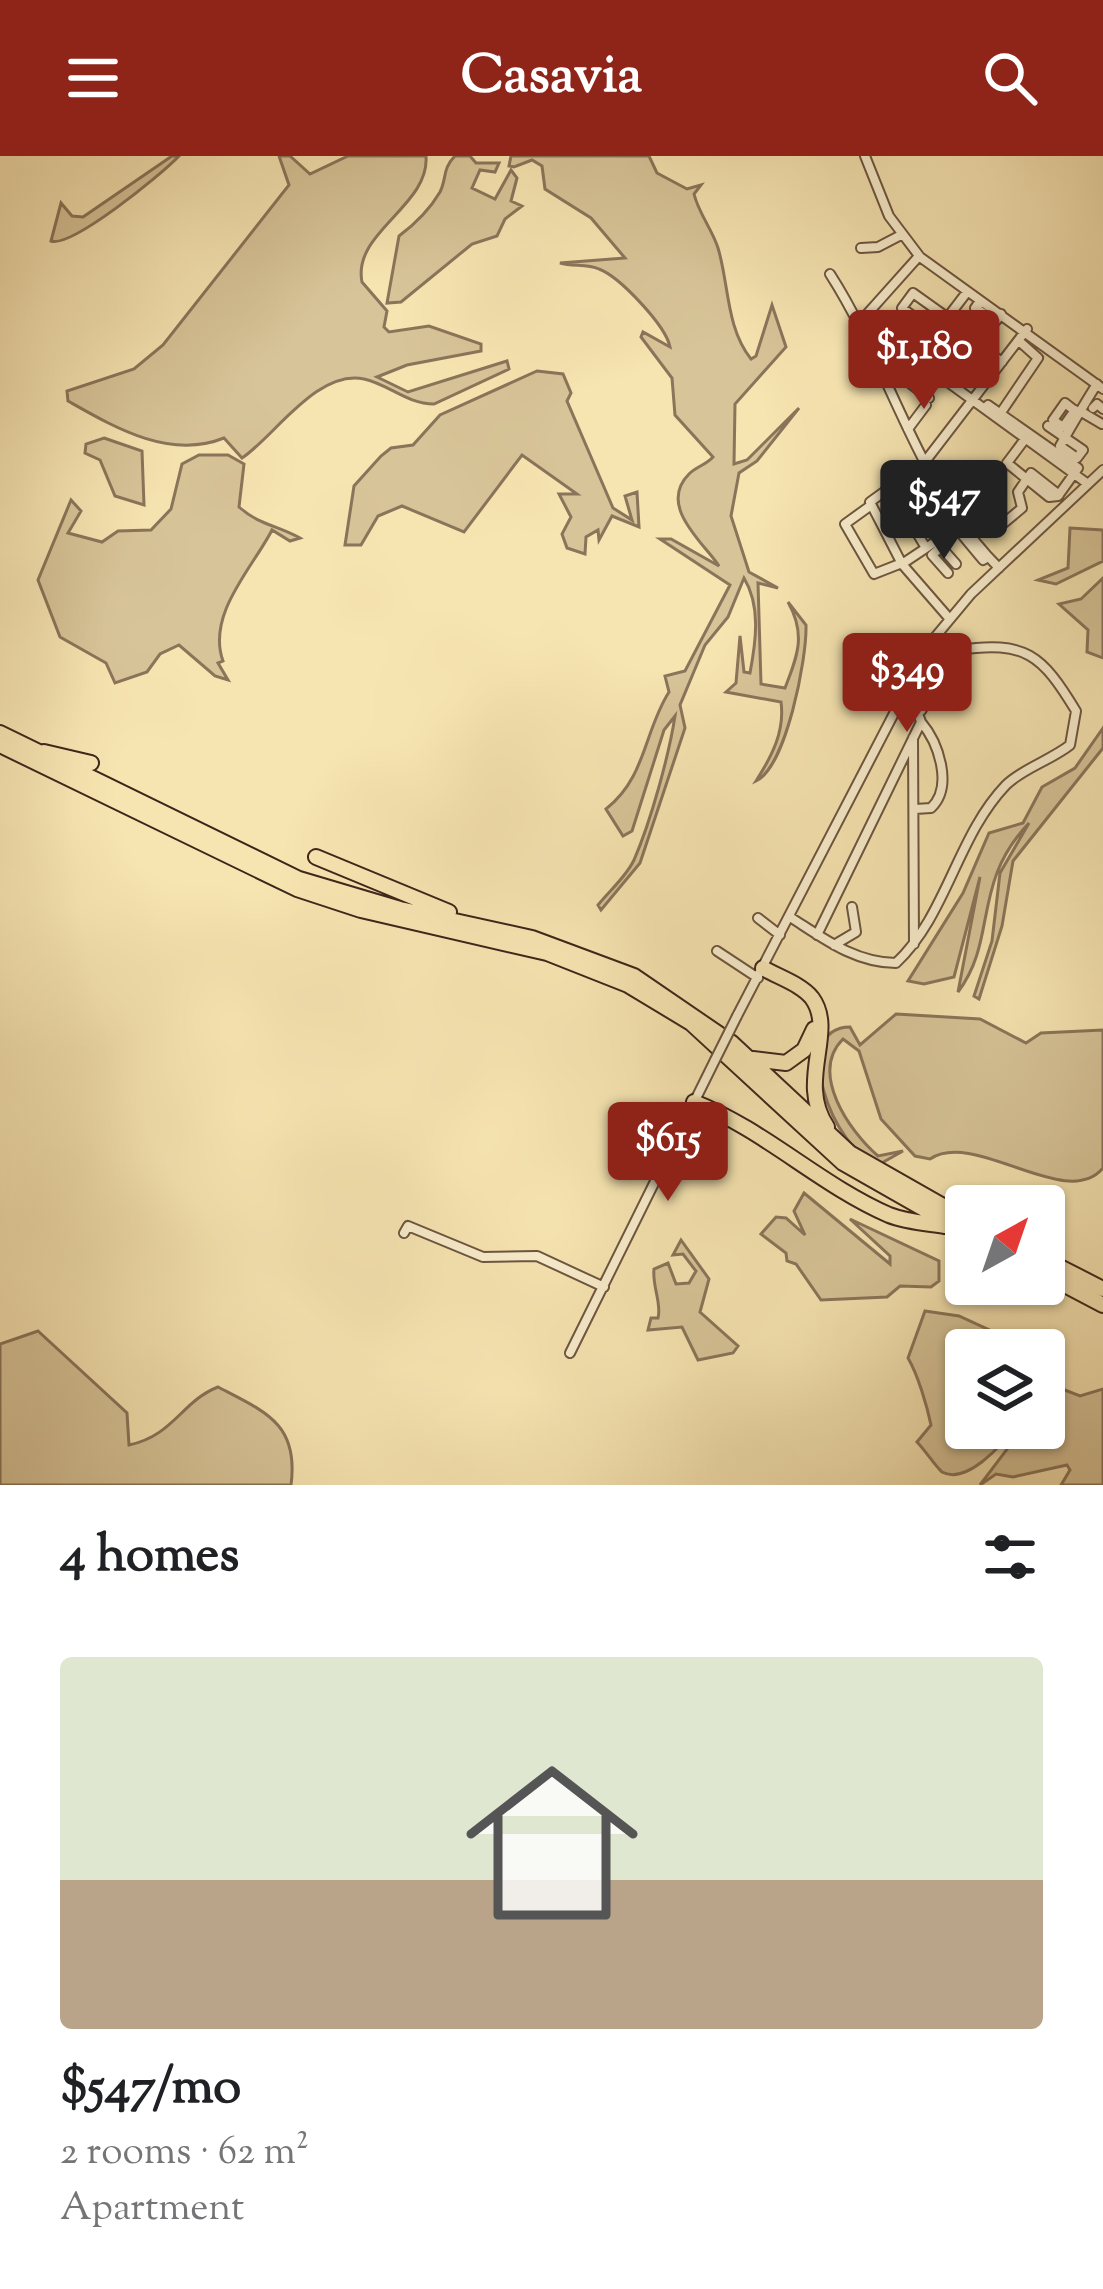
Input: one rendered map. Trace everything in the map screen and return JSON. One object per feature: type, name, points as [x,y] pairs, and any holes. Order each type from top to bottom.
[{"type":"highway","points":[[0,722],[23,744]]},
{"type":"highway","points":[[0,733],[299,879],[565,948],[634,976],[756,1060],[775,1065],[796,1057],[810,1041],[814,1018],[804,1000],[760,973]]},
{"type":"highway","points":[[0,745],[297,889],[361,910],[547,953],[628,985],[710,1039],[843,1163],[945,1217]]},
{"type":"highway","points":[[40,753],[91,763]]},
{"type":"highway","points":[[316,857],[487,928]]},
{"type":"highway","points":[[760,973],[806,992],[818,1011],[813,1094],[821,1118],[850,1153]]},
{"type":"highway","points":[[732,1043],[850,1153],[945,1215]]},
{"type":"highway","points":[[694,1102],[739,1120],[892,1216],[945,1224]]},
{"type":"highway","points":[[1065,1270],[1103,1289]]},
{"type":"highway","points":[[1065,1285],[1103,1305]]},
{"type":"street","points":[[865,156],[902,236],[919,256],[1027,329],[1100,387],[1087,411],[1065,438],[1054,427],[1087,411]]},
{"type":"street","points":[[862,248],[878,248],[902,236]]},
{"type":"street","points":[[860,322],[919,256]]},
{"type":"street","points":[[830,274],[860,322],[924,464],[962,524],[999,568]]},
{"type":"street","points":[[886,380],[916,359],[967,292]]},
{"type":"street","points":[[947,341],[902,308],[913,293],[948,318]]},
{"type":"street","points":[[993,374],[969,356],[965,361],[945,346],[947,341],[961,325],[1003,362]]},
{"type":"street","points":[[916,359],[962,393],[972,400],[985,409],[1078,468],[1059,495],[1031,473],[1018,493],[1023,507],[1004,523],[983,506],[933,546],[874,574],[845,522],[924,464],[972,400],[1003,362],[1027,329]]},
{"type":"street","points":[[999,416],[1038,358],[1019,341]]},
{"type":"street","points":[[898,374],[928,402],[908,429]]},
{"type":"street","points":[[1087,411],[1102,424]]},
{"type":"street","points":[[999,416],[1088,484]]},
{"type":"street","points":[[1025,439],[1007,464],[1027,479]]},
{"type":"street","points":[[570,1353],[737,1016],[948,617],[1103,470]]},
{"type":"street","points":[[919,536],[923,533],[898,492],[894,495],[919,536],[941,547],[956,564]]},
{"type":"street","points":[[913,500],[933,546],[932,555],[948,573]]},
{"type":"street","points":[[870,506],[902,564],[948,617]]},
{"type":"street","points":[[790,916],[832,946],[879,963],[896,963],[914,946],[972,835],[1008,783],[1070,745],[1076,711],[1049,667],[1026,651],[987,646],[958,650],[817,935]]},
{"type":"street","points":[[900,704],[921,717],[938,752],[941,793],[931,808],[915,809]]},
{"type":"street","points":[[913,738],[914,946]]},
{"type":"street","points":[[832,946],[856,932],[852,907]]},
{"type":"street","points":[[758,919],[780,935]]},
{"type":"street","points":[[717,951],[760,973]]},
{"type":"street","points":[[404,1233],[408,1226],[483,1257],[537,1256],[604,1287]]},
{"type":"shaded area","points":[[172,156],[179,156],[115,209],[77,233],[51,241],[61,203],[72,216],[83,217]]},
{"type":"shaded area","points":[[279,156],[290,156],[310,174],[348,156],[426,156],[416,190],[368,248],[362,282],[387,311],[384,327],[389,332],[429,326],[481,344],[481,351],[407,365],[377,377],[408,392],[507,361],[509,369],[434,404],[364,379],[330,384],[297,407],[242,458],[224,438],[203,444],[163,443],[123,430],[68,401],[67,391],[134,369],[163,345],[289,185]]},
{"type":"shaded area","points":[[455,156],[470,156],[476,163],[499,163],[495,172],[480,170],[472,188],[495,199],[511,170],[517,178],[511,201],[522,206],[505,219],[497,236],[472,244],[401,302],[387,303],[399,236],[436,198]]},
{"type":"shaded area","points":[[511,156],[649,156],[657,173],[687,189],[701,185],[694,194],[718,248],[732,320],[743,347],[751,359],[756,356],[772,305],[786,347],[735,404],[734,464],[747,460],[799,408],[757,461],[739,473],[731,516],[749,572],[778,588],[758,583],[761,684],[785,688],[793,665],[798,635],[788,602],[806,625],[799,686],[777,756],[756,781],[776,743],[781,702],[726,692],[736,683],[740,636],[744,672],[750,673],[752,661],[755,612],[744,578],[728,617],[705,645],[680,705],[685,728],[640,863],[601,910],[598,905],[634,860],[659,788],[675,716],[664,730],[632,831],[623,836],[606,809],[637,769],[669,692],[665,676],[685,671],[730,585],[660,539],[671,539],[719,566],[686,523],[678,499],[689,474],[713,457],[675,415],[672,378],[641,337],[643,332],[670,347],[667,338],[641,303],[608,274],[590,266],[560,263],[625,258],[591,218],[545,189],[542,166],[532,160],[509,166]]},
{"type":"shaded area","points":[[537,371],[563,374],[571,393],[567,401],[613,508],[632,520],[625,496],[637,492],[639,527],[612,516],[599,540],[598,530],[586,537],[585,554],[567,548],[562,534],[571,517],[559,494],[577,494],[522,455],[464,532],[402,506],[378,516],[361,545],[345,545],[354,486],[381,456],[391,448],[413,445],[440,415]]},
{"type":"shaded area","points":[[104,438],[142,451],[144,505],[115,496],[100,460],[85,453],[86,444]]},
{"type":"shaded area","points":[[199,455],[228,455],[244,464],[239,507],[300,538],[290,541],[272,530],[234,591],[219,643],[223,661],[218,663],[228,680],[215,676],[179,645],[160,654],[147,672],[115,683],[106,663],[60,637],[38,580],[71,500],[81,511],[68,533],[102,542],[118,531],[151,530],[171,509],[182,464]]},
{"type":"shaded area","points":[[1070,528],[1103,530],[1103,561],[1056,584],[1038,580],[1068,568]]},
{"type":"shaded area","points":[[1103,578],[1103,658],[1087,652],[1088,630],[1059,604],[1081,599]]},
{"type":"shaded area","points":[[1103,728],[1103,748],[1013,861],[1002,926],[979,999],[974,996],[992,941],[1000,873],[1029,823],[999,868],[978,952],[958,992],[980,877],[954,977],[924,984],[908,981],[963,893],[989,833],[1023,823],[1042,787],[1075,768]]},
{"type":"shaded area","points":[[896,1014],[980,1019],[1026,1043],[1041,1033],[1103,1030],[1103,1168],[1087,1179],[1067,1181],[971,1154],[915,1156],[881,1119],[859,1051],[843,1039],[830,1068],[831,1084],[845,1117],[878,1156],[903,1151],[880,1164],[862,1155],[846,1138],[824,1091],[822,1047],[832,1032],[850,1027],[860,1045]]},
{"type":"shaded area","points":[[804,1193],[890,1264],[890,1256],[850,1219],[939,1261],[939,1281],[931,1287],[900,1286],[887,1297],[821,1300],[796,1264],[787,1261],[786,1253],[761,1234],[776,1217],[786,1218],[805,1235],[794,1211]]},
{"type":"shaded area","points":[[681,1240],[709,1279],[700,1312],[738,1346],[733,1353],[698,1360],[682,1327],[648,1330],[651,1318],[658,1318],[659,1313],[654,1269],[668,1263],[676,1284],[689,1283],[696,1271],[683,1254],[673,1255]]},
{"type":"shaded area","points":[[925,1311],[959,1316],[987,1329],[945,1329],[945,1449],[996,1449],[972,1468],[952,1475],[942,1472],[917,1442],[931,1425],[908,1358]]},
{"type":"shaded area","points":[[38,1331],[127,1413],[129,1445],[156,1434],[218,1387],[276,1422],[290,1447],[291,1485],[0,1485],[0,1344]]},
{"type":"shaded area","points":[[1103,1389],[1103,1485],[1061,1485],[1070,1470],[1067,1465],[1013,1477],[996,1474],[980,1485],[1007,1449],[1065,1449],[1065,1390],[1080,1396]]}]
